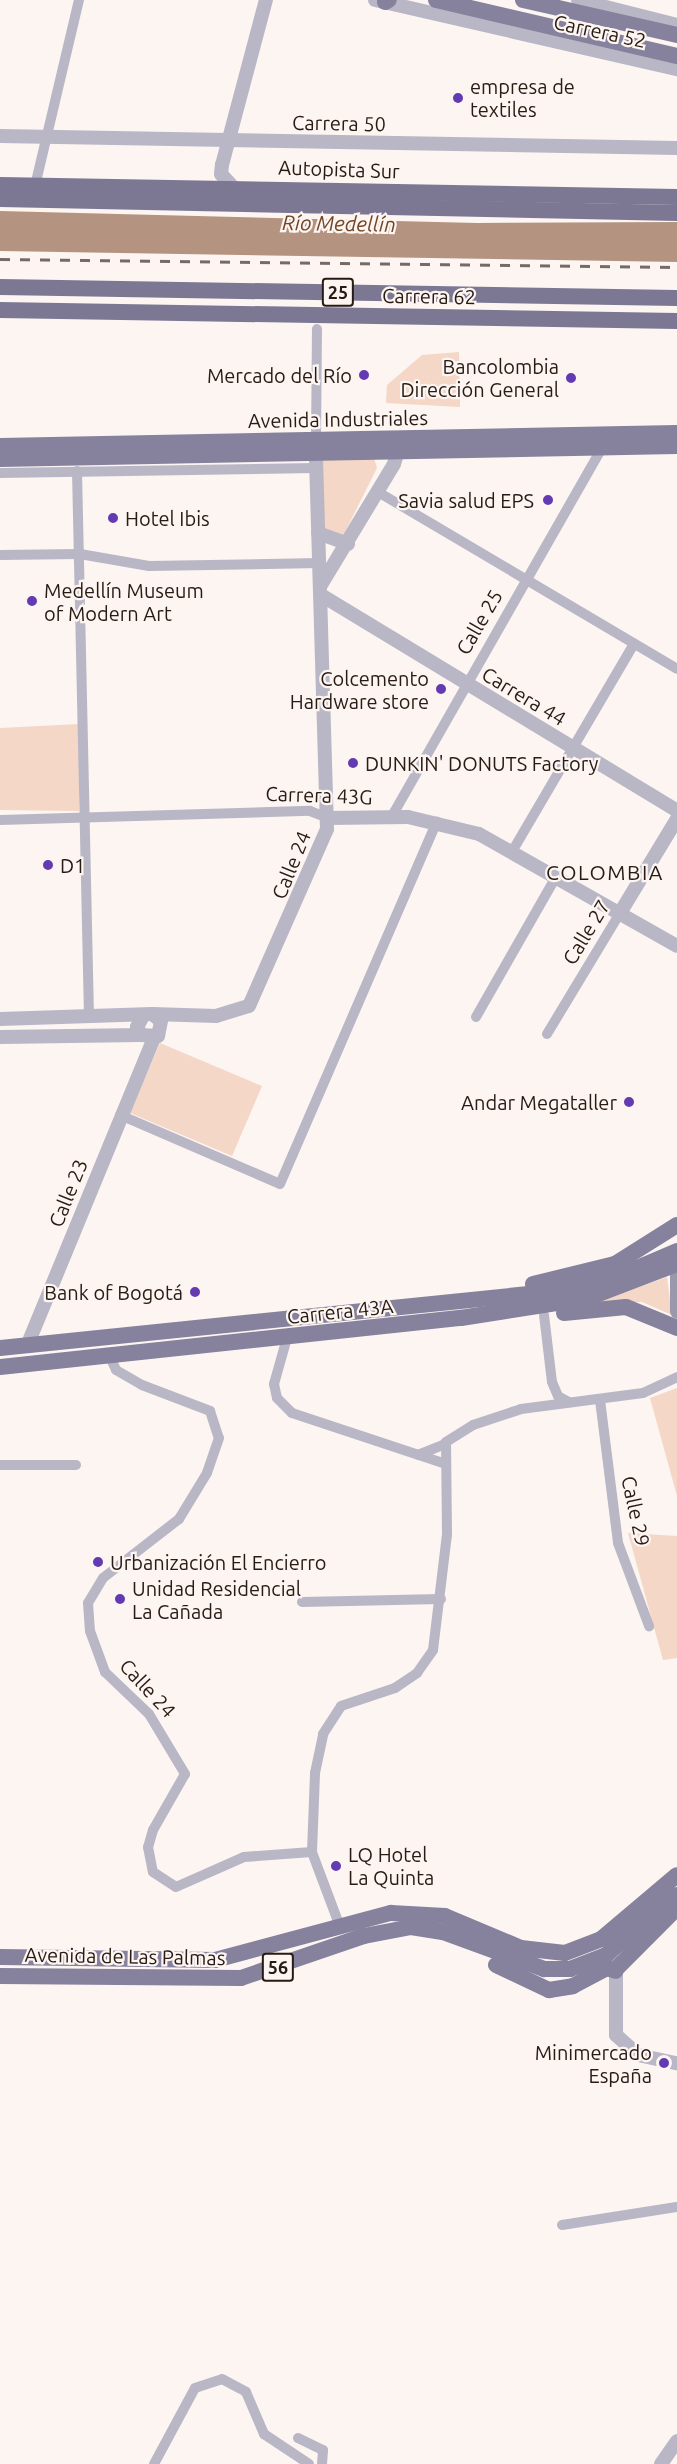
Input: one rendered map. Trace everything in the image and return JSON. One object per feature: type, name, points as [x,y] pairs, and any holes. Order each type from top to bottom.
[{"type":"highway","name":"Autopista Sur","points":[[0,185],[234,188],[517,196],[677,197]]},
{"type":"highway","points":[[517,196],[631,213]]},
{"type":"highway","name":"Autopista Sur","points":[[0,199],[677,213]]},
{"type":"highway","name":"Carrera 62","points":[[0,287],[677,299]]},
{"type":"highway","points":[[549,319],[677,299]]},
{"type":"highway","name":"Carrera 62","points":[[0,308],[677,321]]},
{"type":"main road","name":"Carrera 52","points":[[436,0],[677,56]]},
{"type":"main road","name":"Carrera 52","points":[[523,0],[677,35]]},
{"type":"main road","points":[[618,43],[669,67]]},
{"type":"main road","name":"Avenida Industriales","points":[[0,459],[316,454],[400,445],[677,433]]},
{"type":"main road","name":"Avenida Industriales","points":[[400,445],[602,448],[677,446]]},
{"type":"main road","name":"Avenida Industriales","points":[[0,446],[316,454]]},
{"type":"main road","points":[[207,469],[225,454]]},
{"type":"main road","points":[[458,1299],[601,1269],[639,1252],[677,1225]]},
{"type":"main road","name":"Carrera 43A","points":[[0,1348],[458,1299],[547,1304],[677,1251]]},
{"type":"main road","name":"Carrera 43A","points":[[0,1367],[110,1358],[461,1318],[601,1295],[677,1264]]},
{"type":"main road","points":[[677,1271],[677,1311]]},
{"type":"main road","points":[[547,1304],[626,1307],[677,1328]]},
{"type":"main road","name":"Avenida de Las Palmas","points":[[0,1957],[215,1960],[263,1951],[339,1924],[391,1913],[446,1916],[521,1948],[565,1953],[601,1939],[677,1875]]},
{"type":"main road","name":"Avenida de Las Palmas","points":[[0,1976],[241,1978],[389,1929],[443,1932],[544,1969],[570,1969],[606,1955],[677,1895]]},
{"type":"main road","points":[[389,1929],[454,1941],[549,1990],[580,1983],[602,1969],[616,1970],[677,1908]]},
{"type":"main road","points":[[565,1953],[574,1960],[580,1983]]},
{"type":"street","points":[[35,186],[79,0]]},
{"type":"street","points":[[234,188],[221,174],[266,0]]},
{"type":"street","name":"Carrera 52","points":[[581,0],[677,25]]},
{"type":"street","name":"Carrera 52","points":[[383,1],[669,67]]},
{"type":"street","name":"Carrera 50","points":[[0,136],[677,148]]},
{"type":"street","name":"Calle 24","points":[[194,1018],[249,1006],[328,818],[316,454],[317,329]]},
{"type":"street","points":[[321,590],[378,492],[400,445]]},
{"type":"street","name":"Calle 25","points":[[392,816],[602,448]]},
{"type":"street","points":[[0,473],[207,469],[316,454]]},
{"type":"street","points":[[77,471],[89,1016]]},
{"type":"street","points":[[378,492],[677,669]]},
{"type":"street","points":[[318,533],[348,544]]},
{"type":"street","points":[[0,555],[80,554],[149,566],[320,563]]},
{"type":"street","name":"Carrera 44","points":[[321,590],[466,683],[677,811]]},
{"type":"street","points":[[513,850],[634,644]]},
{"type":"street","name":"Carrera 43G","points":[[0,820],[310,811],[328,818],[392,816],[437,821],[513,850],[677,946]]},
{"type":"street","name":"Calle 27","points":[[546,1034],[677,819]]},
{"type":"street","points":[[120,1115],[277,1186],[437,821]]},
{"type":"street","points":[[476,1017],[557,875]]},
{"type":"street","points":[[147,1015],[161,1021],[150,1036]]},
{"type":"street","points":[[0,1019],[147,1015],[194,1018]]},
{"type":"street","name":"Calle 23","points":[[27,1346],[150,1036],[138,1023],[147,1015]]},
{"type":"street","points":[[0,1037],[150,1036],[194,1018]]},
{"type":"street","points":[[547,1304],[552,1382],[558,1396],[569,1402]]},
{"type":"street","points":[[287,1338],[276,1370],[277,1398],[292,1413],[443,1463]]},
{"type":"street","name":"Calle 24","points":[[110,1358],[116,1370],[142,1385],[210,1411],[219,1438],[207,1473],[179,1519],[103,1578],[88,1603],[90,1631],[105,1672],[149,1714],[185,1774],[153,1830],[148,1847],[153,1872],[176,1887],[244,1857],[312,1852]]},
{"type":"street","points":[[418,1455],[445,1444],[473,1425],[538,1406],[643,1393],[677,1377]]},
{"type":"street","points":[[538,1406],[552,1382]]},
{"type":"street","name":"Calle 29","points":[[600,1400],[618,1543],[649,1626]]},
{"type":"street","points":[[339,1924],[312,1852],[315,1773],[329,1717],[359,1697],[395,1688],[417,1673],[434,1650],[448,1514],[443,1463],[445,1444]]},
{"type":"street","points":[[0,1465],[76,1465]]},
{"type":"street","points":[[302,1602],[441,1599]]},
{"type":"street","points":[[619,1924],[616,2035],[638,2055],[677,2063]]},
{"type":"street","points":[[562,2225],[677,2207]]},
{"type":"street","points":[[154,2464],[190,2396],[209,2380],[237,2383],[246,2392],[264,2434],[307,2462],[316,2447]]},
{"type":"street","points":[[298,2438],[316,2447],[325,2457],[322,2464]]},
{"type":"street","points":[[661,2464],[677,2441]]},
{"type":"shaded area","points":[[459,352],[460,407],[386,403],[387,385],[422,355]]},
{"type":"shaded area","points":[[319,457],[374,458],[377,468],[341,540],[321,530]]},
{"type":"shaded area","points":[[79,724],[79,811],[0,810],[0,728]]},
{"type":"shaded area","points":[[160,1043],[262,1086],[232,1156],[130,1113]]},
{"type":"shaded area","points":[[667,1277],[672,1315],[642,1302],[596,1303]]},
{"type":"shaded area","points":[[677,1388],[677,1496],[650,1398]]},
{"type":"shaded area","points":[[628,1533],[677,1536],[677,1658],[663,1660]]},
{"type":"water","name":"Río Medellín","points":[[0,211],[477,223],[677,222],[677,262],[0,251]]},
{"type":"railway","points":[[0,259],[677,267]]},
{"type":"place","name":"empresa de textiles","points":[[458,98]]},
{"type":"place","name":"Mercado del Río","points":[[364,375]]},
{"type":"place","name":"Bancolombia Dirección General","points":[[571,378]]},
{"type":"place","name":"Savia salud EPS","points":[[548,500]]},
{"type":"place","name":"Hotel Ibis","points":[[113,518]]},
{"type":"place","name":"Medellín Museum of Modern Art","points":[[32,601]]},
{"type":"place","name":"Colcemento Hardware store","points":[[441,689]]},
{"type":"place","name":"DUNKIN' DONUTS Factory","points":[[353,763]]},
{"type":"place","name":"D1","points":[[48,865]]},
{"type":"place","name":"Andar Megataller","points":[[629,1102]]},
{"type":"place","name":"Bank of Bogotá","points":[[195,1292]]},
{"type":"place","name":"Urbanización El Encierro","points":[[98,1562]]},
{"type":"place","name":"Unidad Residencial La Cañada","points":[[120,1599]]},
{"type":"place","name":"LQ Hotel La Quinta","points":[[336,1866]]},
{"type":"place","name":"Minimercado España","points":[[664,2063]]},
{"type":"district","name":"COLOMBIA","points":[[605,872]]}]
